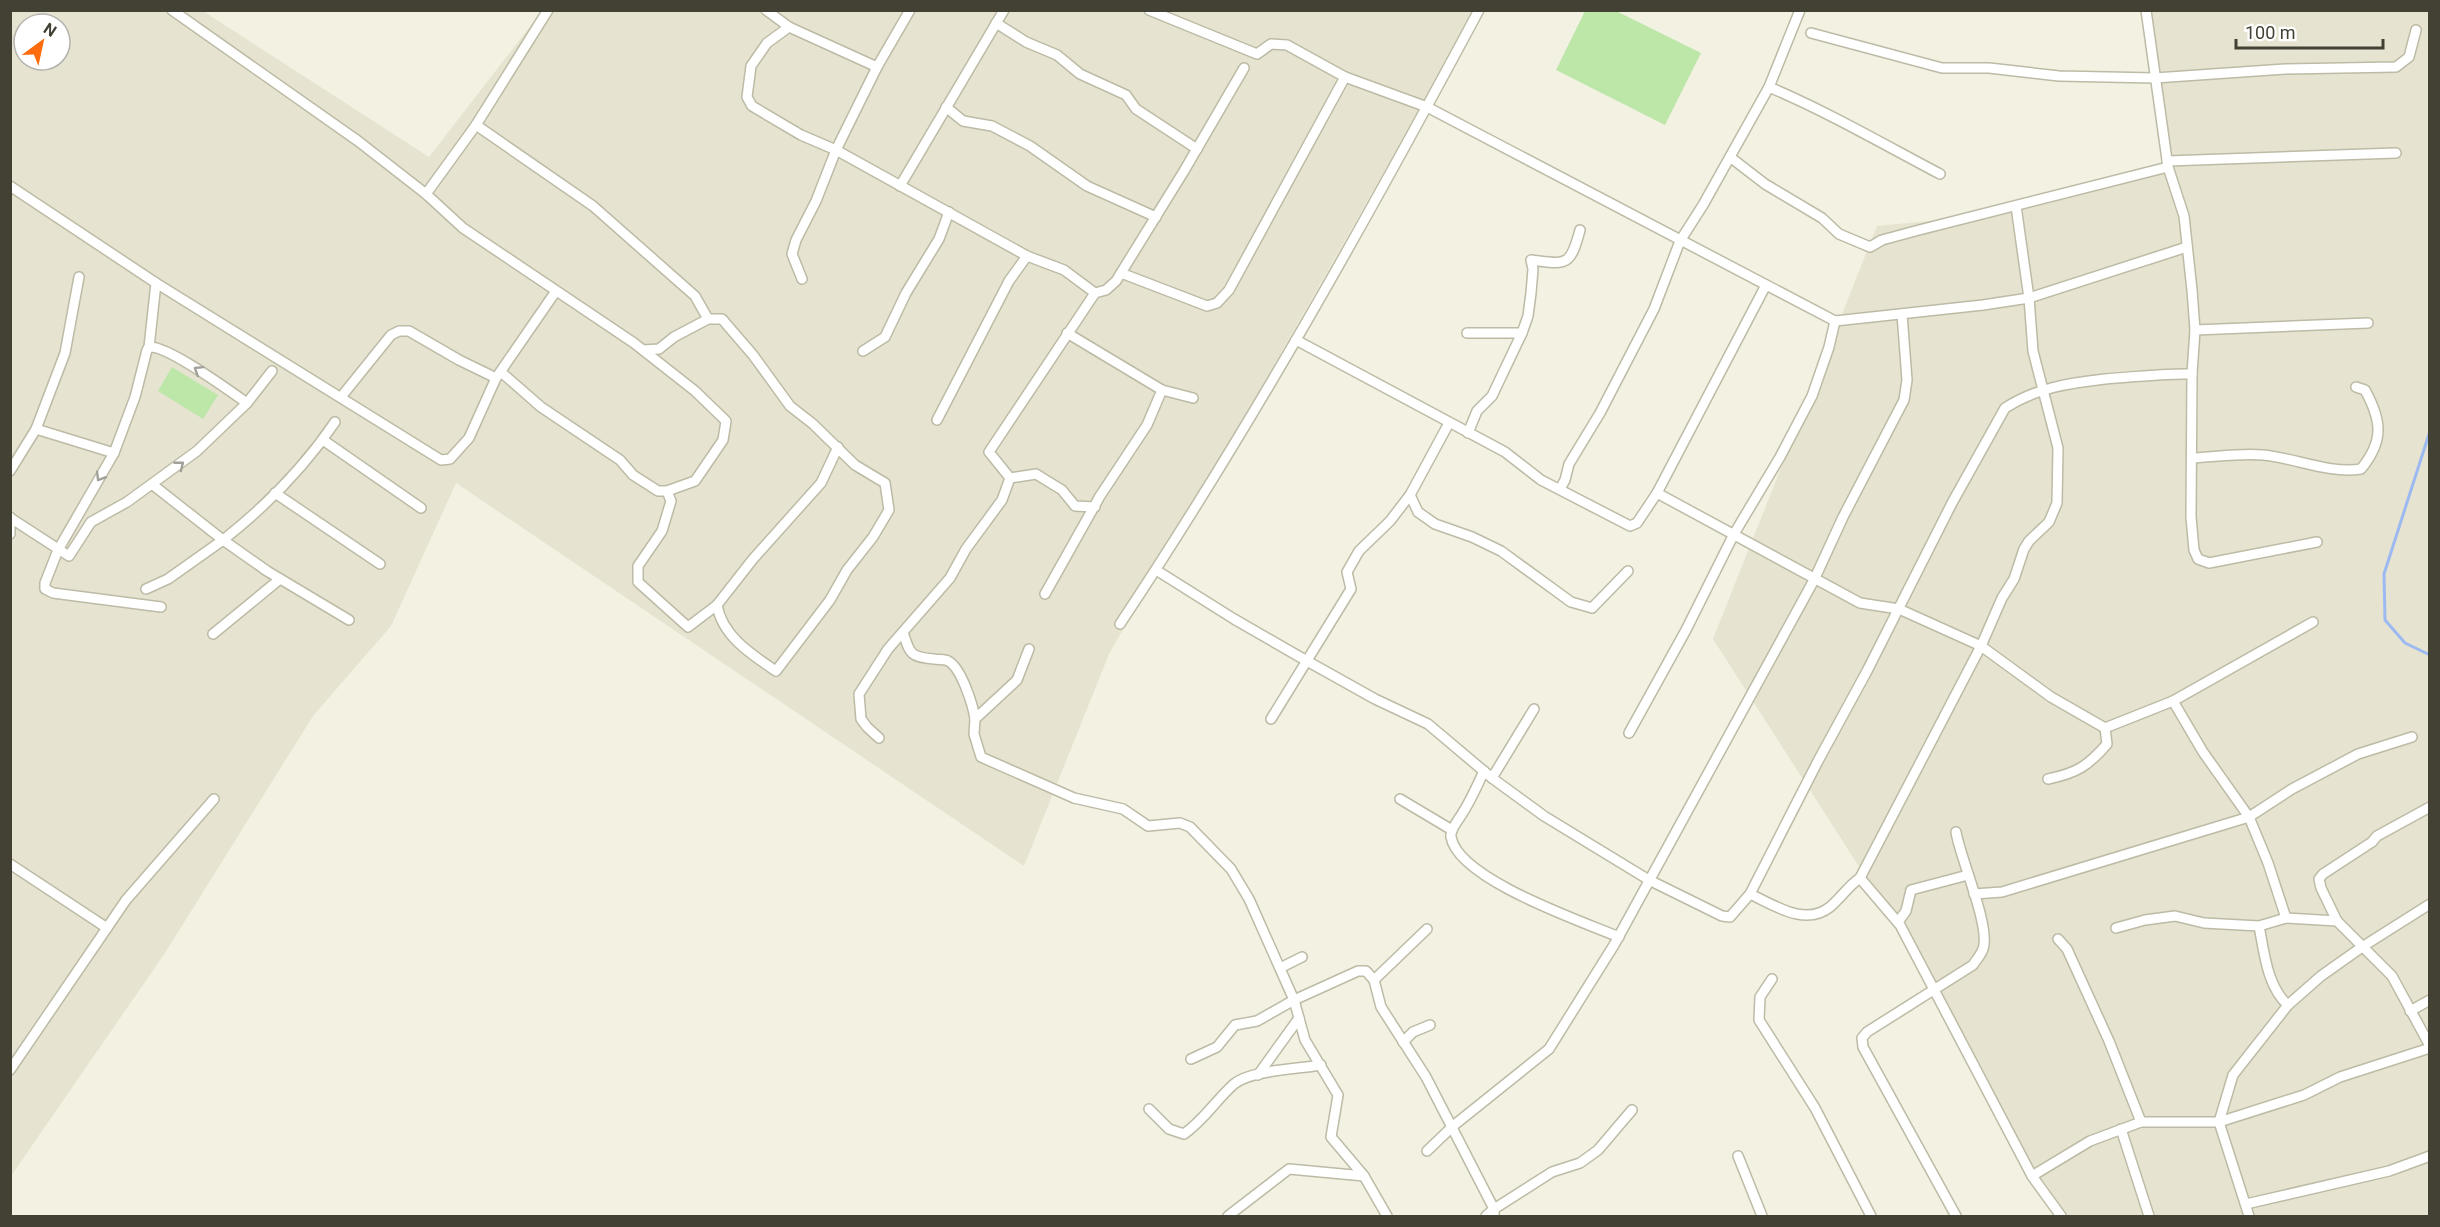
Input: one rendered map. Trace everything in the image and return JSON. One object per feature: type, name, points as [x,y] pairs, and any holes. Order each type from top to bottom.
[{"type":"street","points":[[172,10],[358,141],[426,194],[463,228],[643,350],[695,391],[726,421],[723,440],[695,481],[667,491],[658,491],[633,476],[620,460],[541,407],[499,375],[459,360],[409,330],[391,335],[341,397]]},
{"type":"street","points":[[426,194],[476,125],[548,10]]},
{"type":"street","points":[[766,10],[789,27],[877,67]]},
{"type":"street","points":[[802,279],[792,254],[796,240],[816,201],[836,150],[877,67],[910,10]]},
{"type":"street","points":[[900,186],[1004,10]]},
{"type":"street","points":[[1149,10],[1257,54],[1271,44],[1287,45],[1345,77],[1427,107],[1835,321],[2029,298],[2187,247]]},
{"type":"street","points":[[1120,624],[1156,570],[1296,340],[1479,10]]},
{"type":"street","points":[[1560,489],[1569,464],[1600,412],[1654,309],[1680,241],[1769,87],[1796,27],[1800,10]]},
{"type":"street","points":[[2146,10],[2168,164],[2184,216],[2195,330],[2192,374],[2191,517],[2194,550],[2198,559],[2209,563],[2317,542]]},
{"type":"street","points":[[996,22],[1026,42],[1057,55],[1080,75],[1126,95],[1136,109],[1197,149]]},
{"type":"street","points":[[789,27],[767,44],[751,66],[747,97],[752,106],[801,135],[836,150],[1027,256],[1064,270],[1095,293]]},
{"type":"street","points":[[1811,33],[1942,68],[1989,68],[2059,76],[2155,78],[2285,69],[2396,67],[2409,57],[2416,30]]},
{"type":"street","points":[[1010,478],[989,452],[1095,293],[1106,290],[1121,273],[1244,68]]},
{"type":"street","points":[[1121,273],[1207,306],[1217,303],[1230,290],[1345,77]]},
{"type":"street","points":[[1769,87],[1857,128],[1940,174]]},
{"type":"street","points":[[946,107],[963,121],[993,126],[1030,146],[1087,186],[1156,217]]},
{"type":"street","points":[[476,125],[592,206],[695,296],[708,319]]},
{"type":"street","points":[[1730,157],[1764,184],[1822,218],[1839,234],[1870,247],[1882,240],[2168,164],[2396,153]]},
{"type":"street","points":[[10,186],[156,283],[441,460],[450,459],[469,438],[499,375],[556,291]]},
{"type":"street","points":[[1750,894],[1796,915],[1807,915],[1830,907],[1850,884],[1860,878],[1981,646],[2002,598],[2014,579],[2024,549],[2049,522],[2057,503],[2058,448],[2032,351],[2029,298],[2016,206]]},
{"type":"street","points":[[863,351],[885,337],[906,293],[939,239],[949,212]]},
{"type":"street","points":[[1467,433],[1477,411],[1492,396],[1522,333],[1528,316],[1532,284],[1531,260],[1554,264],[1567,260],[1574,251],[1580,230]]},
{"type":"street","points":[[937,420],[1009,281],[1027,256]]},
{"type":"street","points":[[10,471],[36,429],[65,353],[79,277]]},
{"type":"street","points":[[156,283],[149,347],[135,397],[114,453],[58,550],[45,583],[45,589],[161,607]]},
{"type":"street","points":[[1296,340],[1504,452],[1541,480],[1630,525],[1637,523],[1657,493],[1766,285]]},
{"type":"street","points":[[1427,1151],[1453,1126],[1549,1049],[1618,937],[1814,580],[1843,517],[1904,400],[1907,380],[1902,314]]},
{"type":"street","points":[[643,350],[659,349],[674,337],[708,319],[722,319],[753,355],[790,406],[838,447],[855,465],[885,483],[889,510],[866,549],[847,570],[830,600],[776,671],[752,656],[734,639],[719,616],[717,605]]},
{"type":"street","points":[[1629,733],[1686,630],[1734,534],[1780,457],[1812,396],[1829,347],[1835,321]]},
{"type":"street","points":[[2195,330],[2368,323]]},
{"type":"street","points":[[1067,333],[1162,390],[1193,398]]},
{"type":"street","points":[[1467,333],[1522,333]]},
{"type":"street","points":[[149,347],[157,347],[182,360],[247,402]]},
{"type":"street","points":[[11,518],[69,556],[91,522],[153,485],[198,451],[247,402],[272,372]]},
{"type":"street","points":[[1156,570],[1307,661],[1375,699],[1428,724],[1492,778],[1544,816],[1649,880],[1722,916],[1730,917],[1750,894],[1952,503],[2005,408],[2042,389],[2090,380],[2153,374],[2192,374]]},
{"type":"street","points":[[2192,458],[2262,455],[2346,471],[2361,469],[2374,453],[2379,429],[2373,405],[2365,390],[2356,387]]},
{"type":"street","points":[[1045,594],[1095,507],[1147,425],[1162,390]]},
{"type":"street","points":[[146,589],[168,579],[223,540],[275,493],[323,440],[335,422]]},
{"type":"street","points":[[1271,719],[1351,589],[1347,572],[1359,551],[1390,521],[1410,495],[1449,423]]},
{"type":"street","points":[[36,429],[114,453]]},
{"type":"street","points":[[323,440],[421,508]]},
{"type":"street","points":[[667,491],[671,501],[662,531],[638,566],[638,582],[688,627],[717,605],[821,483],[838,447]]},
{"type":"street","points":[[1010,478],[1036,474],[1062,490],[1075,506],[1095,507]]},
{"type":"street","points":[[879,738],[867,728],[861,718],[859,694],[888,649],[950,578],[966,549],[1002,500],[1010,478]]},
{"type":"street","points":[[153,485],[223,540],[280,579],[349,620]]},
{"type":"street","points":[[275,493],[380,564]]},
{"type":"street","points":[[1657,493],[1860,603],[1899,609],[1981,646],[2051,697],[2105,728]]},
{"type":"street","points":[[1410,495],[1418,512],[1435,524],[1472,537],[1501,551],[1571,602],[1592,608],[1628,571]]},
{"type":"street","points":[[80,514],[91,522]]},
{"type":"street","points":[[10,534],[11,518]]},
{"type":"street","points":[[213,634],[280,579]]},
{"type":"street","points":[[2105,728],[2173,701],[2313,622]]},
{"type":"street","points":[[903,632],[909,651],[916,657],[948,661],[963,676],[975,719],[974,734],[981,757],[1074,798],[1123,809],[1148,826],[1180,823],[1190,827],[1231,869],[1249,899],[1294,1000],[1305,1041],[1311,1054],[1321,1065],[1338,1095],[1331,1137],[1364,1176],[1387,1216]]},
{"type":"street","points":[[975,719],[1017,680],[1029,649]]},
{"type":"street","points":[[2173,701],[2203,752],[2249,816],[2268,863],[2286,918]]},
{"type":"street","points":[[1492,778],[1534,708]]},
{"type":"street","points":[[2048,779],[2071,774],[2091,762],[2107,744],[2105,728]]},
{"type":"street","points":[[1974,894],[2002,892],[2249,816],[2292,789],[2358,754],[2412,736]]},
{"type":"street","points":[[1484,771],[1450,836],[1458,852],[1511,892],[1618,937]]},
{"type":"street","points":[[10,1070],[126,900],[214,799]]},
{"type":"street","points":[[1400,799],[1452,830]]},
{"type":"street","points":[[2032,1176],[2090,1141],[2141,1122],[2219,1122],[2304,1095],[2340,1077],[2430,1047],[2392,976],[2337,921],[2319,879],[2323,874],[2372,842],[2377,836],[2430,807]]},
{"type":"street","points":[[1956,832],[1983,932],[1983,948],[1973,965],[1862,1038],[1863,1047],[1956,1216]]},
{"type":"street","points":[[10,864],[107,928]]},
{"type":"street","points":[[1898,922],[1906,911],[1911,890],[1968,876]]},
{"type":"street","points":[[1860,878],[1898,922],[1906,939],[1915,950],[2032,1176],[2061,1216]]},
{"type":"street","points":[[2249,1216],[2219,1122],[2233,1075],[2288,1005],[2321,976],[2430,904]]},
{"type":"street","points":[[2116,928],[2145,920],[2175,916],[2204,923],[2259,926],[2286,918],[2337,921]]},
{"type":"street","points":[[2259,926],[2278,997],[2288,1005]]},
{"type":"street","points":[[1374,980],[1427,929]]},
{"type":"street","points":[[2058,939],[2067,949],[2109,1041],[2141,1122]]},
{"type":"street","points":[[1280,968],[1302,957]]},
{"type":"street","points":[[1191,1059],[1216,1047],[1235,1025],[1257,1021],[1294,1000],[1358,970],[1366,971],[1374,980],[1381,1007],[1426,1077],[1453,1126],[1494,1213]]},
{"type":"street","points":[[1772,980],[1760,998],[1759,1020],[1815,1108],[1871,1216]]},
{"type":"street","points":[[2410,1011],[2430,1000]]},
{"type":"street","points":[[1258,1074],[1299,1018]]},
{"type":"street","points":[[1403,1042],[1413,1032],[1430,1025]]},
{"type":"street","points":[[1149,1110],[1168,1129],[1184,1134],[1200,1123],[1236,1083],[1258,1074],[1321,1065]]},
{"type":"street","points":[[1486,1216],[1494,1213],[1552,1172],[1580,1164],[1598,1150],[1632,1110]]},
{"type":"street","points":[[2121,1129],[2149,1216]]},
{"type":"street","points":[[2246,1204],[2389,1171],[2430,1155]]},
{"type":"street","points":[[1738,1156],[1762,1216]]},
{"type":"street","points":[[1228,1216],[1289,1169],[1364,1176]]},
{"type":"shaded area","points":[[11,11],[203,11],[429,157],[542,11],[1476,11],[1109,654],[1024,866],[456,483],[391,626],[313,716],[165,953],[11,1176]]},
{"type":"shaded area","points":[[2146,11],[2429,11],[2429,1216],[2056,1216],[2031,1182],[1899,929],[1713,639],[1877,226],[1971,217],[2165,170]]},
{"type":"green space","points":[[1585,11],[1616,11],[1701,53],[1665,125],[1556,70]]},
{"type":"green space","points":[[172,367],[218,395],[203,419],[158,391]]},
{"type":"waterway","points":[[2430,431],[2384,574],[2385,620],[2405,643],[2430,655]]}]
